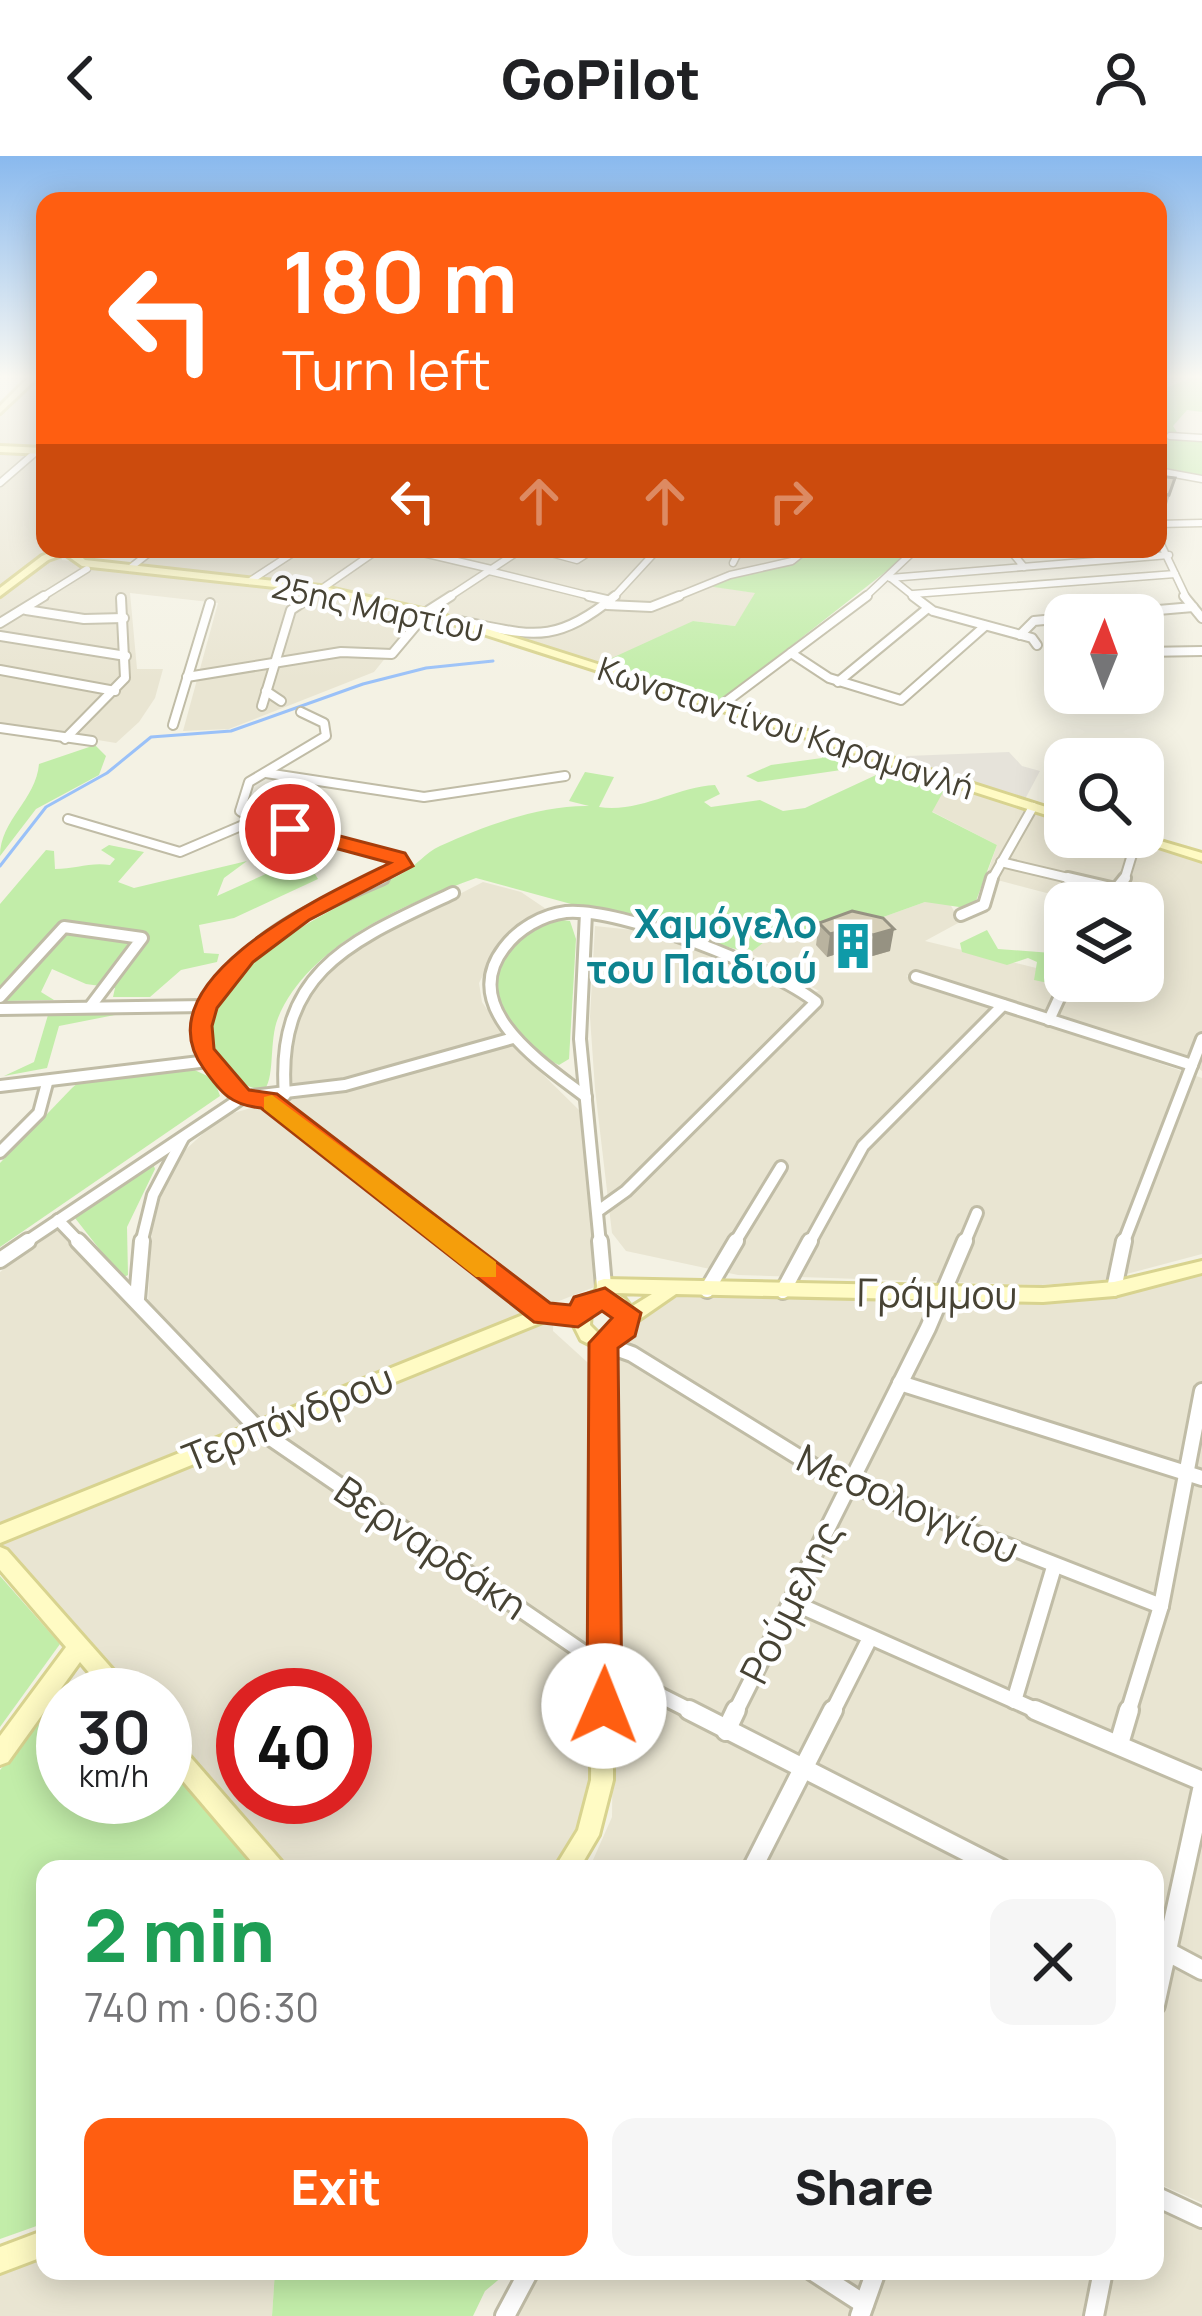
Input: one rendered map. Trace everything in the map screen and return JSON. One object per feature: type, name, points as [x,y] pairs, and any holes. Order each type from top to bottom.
[{"type":"street","points":[[1167,524],[1202,523]]},
{"type":"street","points":[[1167,552],[1202,618]]},
{"type":"street","points":[[3,591],[52,558]]},
{"type":"street","name":"25ης Μαρτίου","points":[[81,558],[105,565],[320,589],[428,613],[508,638]]},
{"type":"street","points":[[130,568],[143,558]]},
{"type":"street","points":[[250,581],[285,558]]},
{"type":"street","points":[[262,706],[289,614],[366,558]]},
{"type":"street","points":[[442,558],[609,603],[651,607],[715,580],[796,558]]},
{"type":"street","points":[[188,677],[341,652],[392,654],[428,613],[508,558]]},
{"type":"street","points":[[448,619],[527,637],[609,603],[650,558]]},
{"type":"street","points":[[733,563],[736,558]]},
{"type":"street","points":[[719,707],[890,578],[908,558]]},
{"type":"street","points":[[1016,558],[1024,567]]},
{"type":"street","points":[[890,578],[1133,558]]},
{"type":"street","points":[[1036,566],[1050,583]]},
{"type":"street","points":[[0,623],[87,569]]},
{"type":"street","points":[[913,594],[1175,574]]},
{"type":"street","points":[[890,578],[928,608],[1037,645]]},
{"type":"street","points":[[65,739],[124,678],[121,598]]},
{"type":"street","points":[[173,725],[210,603]]},
{"type":"street","points":[[838,682],[928,608]]},
{"type":"street","points":[[1164,610],[1193,608]]},
{"type":"street","points":[[25,610],[84,620],[124,619]]},
{"type":"street","points":[[1018,635],[1027,633],[1034,621],[1044,620]]},
{"type":"street","points":[[791,653],[838,682],[901,700],[985,626]]},
{"type":"street","points":[[0,636],[126,656]]},
{"type":"street","name":"Κωνσταντίνου Καραμανλή","points":[[508,638],[1044,810]]},
{"type":"street","points":[[1164,652],[1202,651]]},
{"type":"street","points":[[0,670],[115,691]]},
{"type":"street","points":[[266,691],[281,701]]},
{"type":"street","points":[[243,1097],[208,1061],[199,1038],[206,1006],[226,977],[263,942],[323,903],[402,866],[398,858],[255,820],[240,811],[249,782],[272,775],[326,736],[323,723],[301,712]]},
{"type":"street","points":[[0,728],[92,741]]},
{"type":"street","points":[[272,775],[424,797],[565,776]]},
{"type":"street","points":[[961,915],[984,904],[1000,862],[1033,807]]},
{"type":"street","points":[[68,820],[180,852],[255,820]]},
{"type":"street","points":[[1164,846],[1202,857]]},
{"type":"street","points":[[1000,862],[1086,882]]},
{"type":"street","points":[[285,1095],[283,1035],[288,1012],[310,979],[367,937],[453,892]]},
{"type":"street","points":[[586,913],[579,1015],[605,1292],[628,1318]]},
{"type":"street","points":[[586,1097],[513,1038],[492,1008],[486,986],[490,966],[504,945],[539,920],[586,913],[713,951],[812,995],[817,1002],[626,1191],[598,1211]]},
{"type":"street","points":[[0,997],[64,927],[142,938],[90,1007]]},
{"type":"street","points":[[916,977],[1195,1071]]},
{"type":"street","points":[[1049,1020],[1057,1002]]},
{"type":"street","points":[[784,1291],[846,1168],[1003,1005]]},
{"type":"street","points":[[0,1009],[206,1006]]},
{"type":"street","points":[[0,1260],[243,1097],[268,1100],[513,1038]]},
{"type":"street","points":[[1114,1289],[1117,1260],[1195,1071],[1202,1039]]},
{"type":"street","points":[[0,1086],[208,1061]]},
{"type":"street","points":[[0,1152],[39,1113],[47,1083]]},
{"type":"street","points":[[268,1100],[544,1314]]},
{"type":"street","points":[[137,1299],[139,1243],[148,1200],[187,1132]]},
{"type":"street","points":[[707,1290],[782,1167]]},
{"type":"street","name":"Ρούμελης","points":[[726,1731],[944,1294],[977,1213]]},
{"type":"street","name":"Βερναρδάκη","points":[[58,1220],[259,1430],[606,1668],[983,1860]]},
{"type":"street","name":"Γράμμου","points":[[605,1292],[944,1294],[1114,1289],[1202,1268]]},
{"type":"street","points":[[605,1292],[584,1305],[578,1316],[584,1333],[604,1341],[669,1290]]},
{"type":"street","name":"Τερπάνδρου","points":[[0,1534],[544,1314],[578,1316]]},
{"type":"street","points":[[571,1860],[588,1835],[599,1796],[606,1668],[604,1341]]},
{"type":"street","name":"Μεσολογγίου","points":[[604,1341],[811,1467],[1161,1606]]},
{"type":"street","points":[[900,1383],[1194,1475]]},
{"type":"street","points":[[1119,1744],[1194,1475],[1202,1391]]},
{"type":"street","points":[[0,1556],[98,1668]]},
{"type":"street","points":[[1014,1701],[1054,1567]]},
{"type":"street","points":[[792,1602],[868,1640],[1202,1781]]},
{"type":"street","points":[[757,1860],[868,1640]]},
{"type":"street","points":[[0,1754],[79,1646]]},
{"type":"street","points":[[192,1775],[265,1860]]},
{"type":"street","points":[[1164,1936],[1202,1790]]},
{"type":"street","points":[[1164,1949],[1202,1970]]},
{"type":"street","points":[[1164,2200],[1202,2218]]},
{"type":"street","points":[[0,2260],[36,2246]]},
{"type":"street","points":[[505,2316],[524,2280]]},
{"type":"street","points":[[824,2280],[862,2310],[873,2280]]},
{"type":"street","points":[[1094,2316],[1100,2280]]},
{"type":"shaded area","points":[[0,479],[36,479],[36,558],[308,591],[420,615],[374,672],[229,729],[183,731],[218,603],[130,593],[137,669],[163,669],[155,698],[139,722],[116,743],[0,724]]},
{"type":"shaded area","points":[[146,558],[785,558],[700,584],[756,593],[735,626],[693,621],[642,649],[601,663],[459,619],[328,587],[136,566]]},
{"type":"shaded area","points":[[1009,752],[1022,766],[1040,771],[1024,801],[900,763],[907,756]]},
{"type":"shaded area","points":[[948,783],[1044,813],[1044,858],[1164,858],[1164,848],[1202,860],[1202,1071],[1182,1057],[919,973],[906,976],[1202,1078],[1202,1254],[1104,1280],[1041,1285],[738,1275],[626,1251],[612,1233],[595,1089],[590,1017],[595,926],[642,931],[721,954],[809,993],[819,991],[750,953],[763,943],[831,921],[875,920],[925,902],[949,902],[960,922],[925,941],[1044,970],[1044,1002],[1164,1002],[1164,882],[1044,882],[1044,892],[986,877],[997,845],[931,811]]},
{"type":"shaded area","points":[[483,882],[521,892],[549,911],[500,943],[479,983],[482,1002],[508,1040],[580,1111],[589,1167],[597,1286],[554,1303],[553,1331],[597,1371],[591,1772],[586,1815],[558,1860],[281,1860],[249,1824],[372,1824],[372,1668],[216,1668],[216,1788],[192,1761],[192,1668],[108,1668],[0,1548],[0,1272],[58,1229],[147,1321],[153,1210],[182,1153],[222,1116],[292,1097],[285,1053],[292,1019],[318,978],[364,943]]},
{"type":"shaded area","points":[[1202,1273],[1202,2203],[1164,2186],[1164,1860],[593,1860],[612,1817],[617,1339],[650,1306],[681,1293],[1099,1298]]},
{"type":"shaded area","points":[[1164,2208],[1202,2226],[1202,2316],[518,2316],[536,2280],[1164,2280]]},
{"type":"shaded area","points":[[36,2261],[36,2280],[274,2280],[272,2316],[0,2316],[0,2274]]},
{"type":"green space","points":[[801,558],[903,558],[722,700],[601,663],[693,621],[735,626],[755,593],[707,586]]},
{"type":"green space","points":[[95,745],[106,756],[99,775],[36,809],[0,856],[6,832],[32,788],[39,764]]},
{"type":"green space","points":[[829,748],[860,760],[848,769],[758,782],[746,776],[771,765],[822,758]]},
{"type":"green space","points":[[889,769],[936,776],[948,783],[932,812],[997,845],[976,901],[966,908],[925,902],[875,920],[831,921],[763,943],[750,953],[476,878],[390,914],[312,969],[278,1018],[265,1089],[240,1082],[221,1062],[210,1032],[218,1002],[240,974],[271,948],[403,873],[440,846],[532,813],[589,806],[569,801],[585,772],[614,777],[599,807],[629,806],[715,785],[720,794],[704,802],[711,807],[760,800],[783,811],[805,808]]},
{"type":"green space","points":[[109,845],[144,852],[118,882],[134,888],[247,861],[224,878],[217,896],[268,873],[272,861],[286,861],[289,874],[315,874],[318,879],[234,918],[199,925],[204,953],[219,954],[217,962],[181,970],[150,997],[113,997],[115,988],[86,984],[52,969],[41,992],[54,1000],[4,1001],[38,962],[0,991],[0,904],[46,850],[54,851],[55,869],[110,865],[115,859],[101,850]]},
{"type":"green space","points":[[555,919],[570,921],[576,939],[569,1059],[559,1065],[533,1051],[514,1033],[497,992],[499,971],[510,951],[528,933]]},
{"type":"green space","points":[[987,930],[998,949],[1044,952],[1044,982],[1034,980],[1037,962],[1028,958],[1007,965],[962,952],[960,943]]},
{"type":"green space","points":[[130,1012],[59,1026],[47,1068],[4,1076],[34,1062],[48,1015]]},
{"type":"green space","points":[[188,1067],[214,1079],[220,1096],[0,1247],[0,1163],[72,1088],[79,1082]]},
{"type":"green space","points":[[152,1161],[155,1169],[127,1227],[128,1275],[122,1278],[75,1218]]},
{"type":"green space","points":[[0,1576],[60,1644],[43,1668],[36,1668],[36,1677],[0,1727]]},
{"type":"green space","points":[[36,1728],[36,1824],[192,1824],[192,1786],[216,1814],[216,1824],[225,1824],[256,1860],[36,1860],[36,2226],[0,2239],[0,1770]]},
{"type":"green space","points":[[274,2280],[498,2280],[485,2291],[473,2316],[272,2316]]},
{"type":"building","points":[[852,911],[883,918],[894,929],[873,935],[853,928],[830,934],[819,923]]},
{"type":"waterway","points":[[0,866],[46,807],[107,773],[151,737],[231,731],[363,684],[426,668],[493,661]]},
{"type":"slow traffic","points":[[272,1103],[486,1269]]},
{"type":"place","name":"Χαμόγελο του Παιδιού","points":[[853,946]]},
{"type":"route","points":[[290,829],[398,858],[402,866],[302,915],[245,957],[206,1006],[200,1026],[202,1050],[232,1089],[243,1097],[268,1100],[544,1314],[578,1316],[584,1305],[605,1299],[627,1313],[625,1328],[604,1339],[604,1706]]}]
